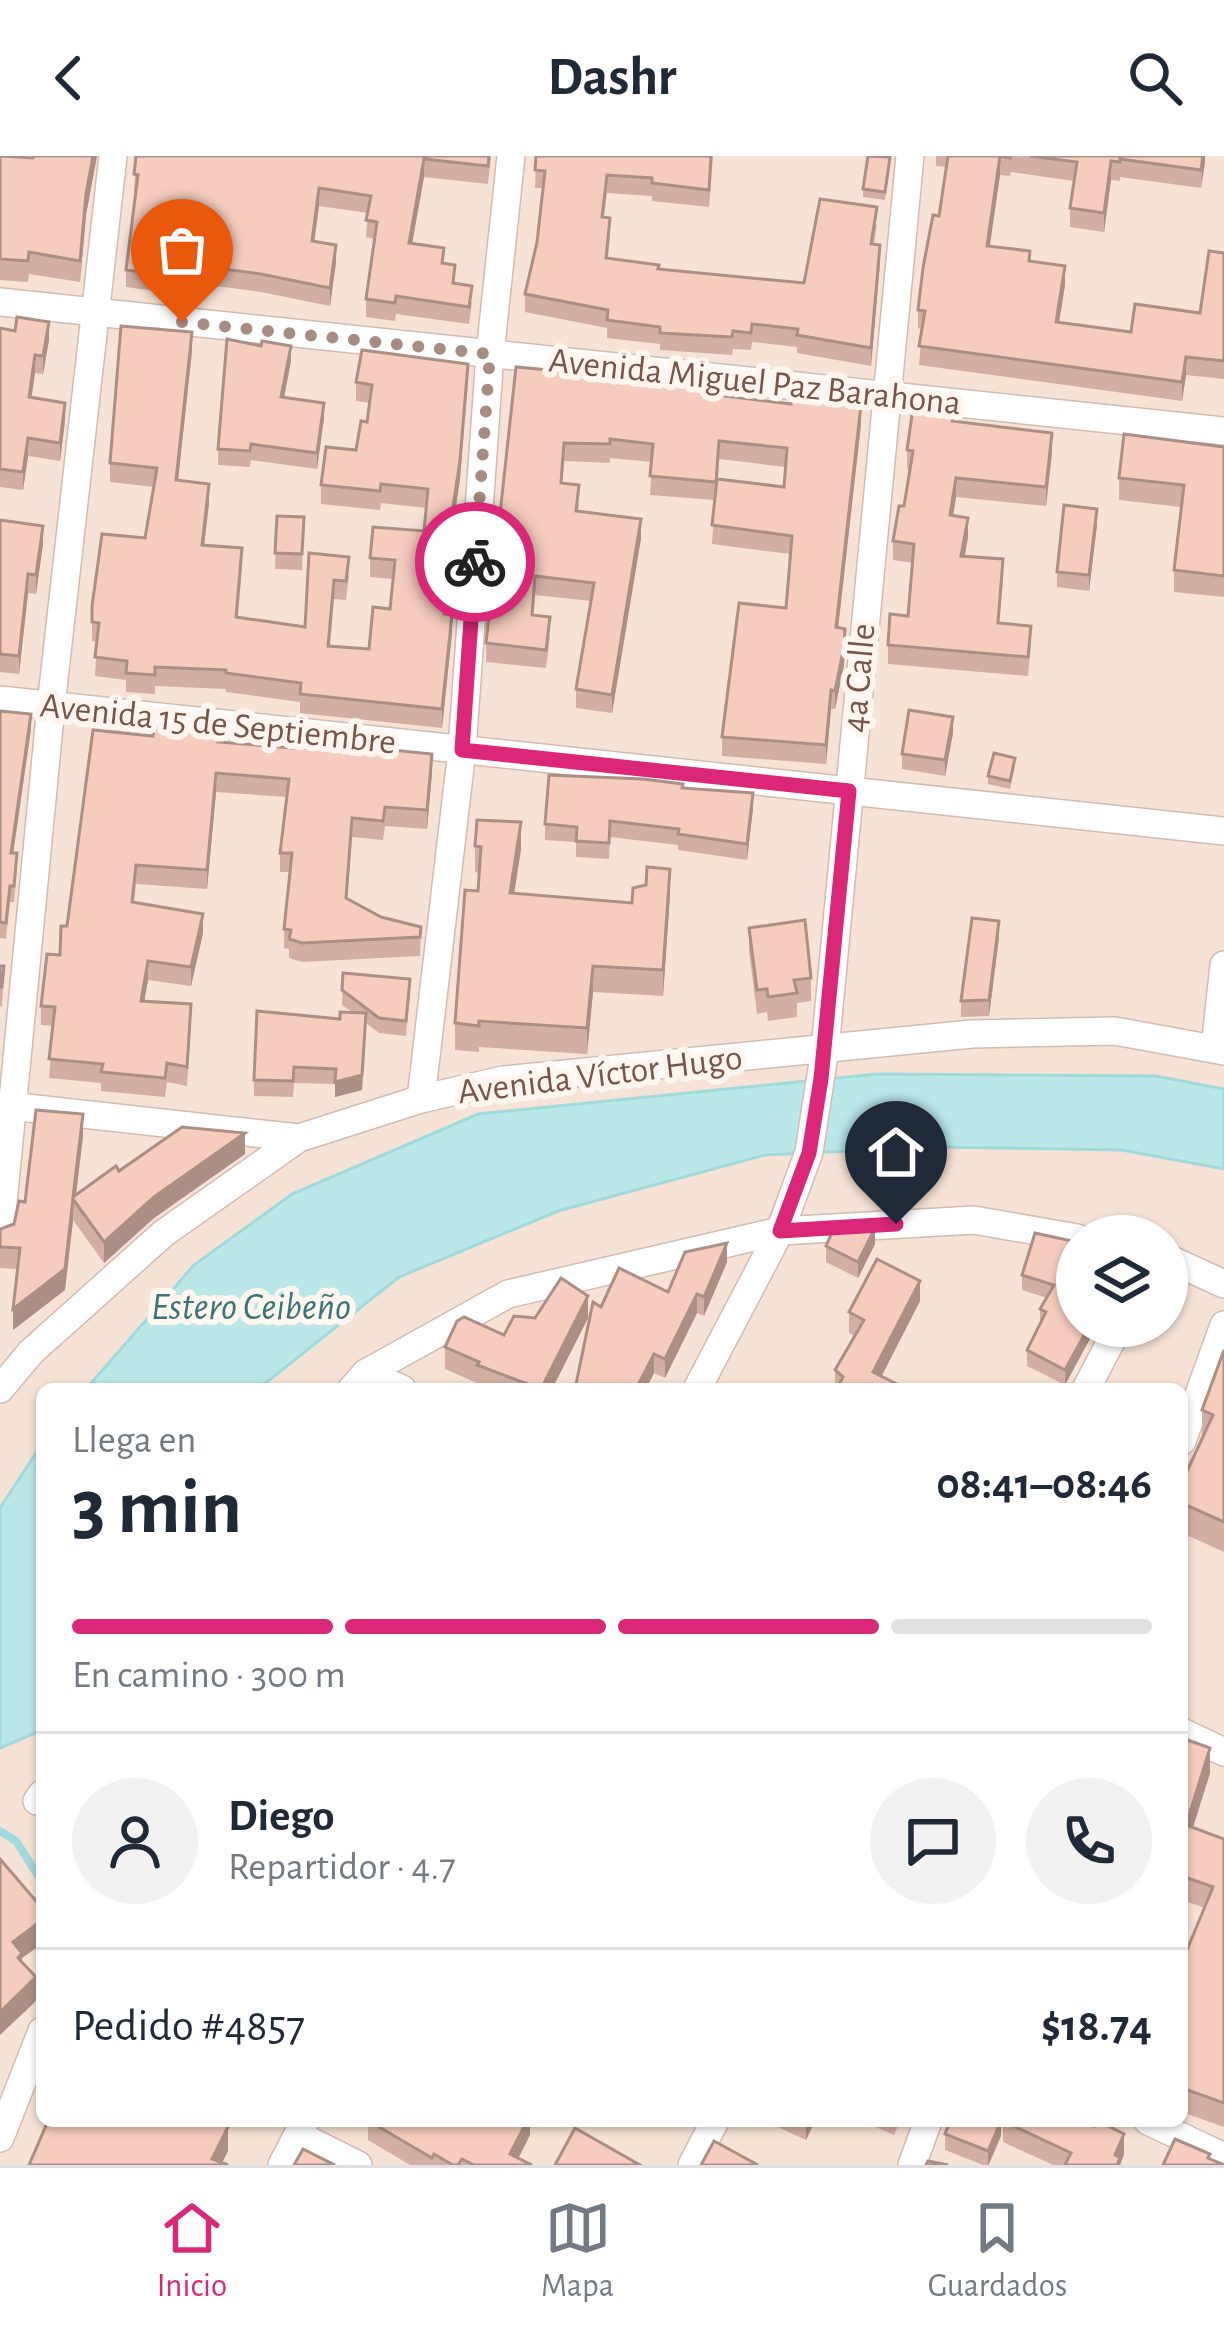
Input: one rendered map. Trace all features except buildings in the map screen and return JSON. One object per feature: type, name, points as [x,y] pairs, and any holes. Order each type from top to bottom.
[{"type":"street","points":[[0,1234],[6,1106],[113,156]]},
{"type":"street","points":[[422,1100],[462,750],[490,354],[511,156]]},
{"type":"street","name":"4a Calle","points":[[700,1383],[780,1231],[809,1153],[825,1048],[910,156]]},
{"type":"street","name":"Avenida Miguel Paz Barahona","points":[[0,302],[1224,431]]},
{"type":"street","name":"Avenida 15 de Septiembre","points":[[0,700],[1224,831]]},
{"type":"street","points":[[1220,1049],[1224,964]]},
{"type":"street","name":"Avenida Víctor Hugo","points":[[0,1389],[31,1352],[164,1233],[299,1138],[422,1100],[503,1080],[972,1034],[1115,1031],[1220,1049]]},
{"type":"street","points":[[6,1106],[299,1138]]},
{"type":"street","points":[[359,1381],[508,1294],[780,1231],[974,1220],[1056,1234]]},
{"type":"street","points":[[1188,1268],[1224,1284]]},
{"type":"street","points":[[1188,1424],[1224,1325]]},
{"type":"street","points":[[1089,1383],[1108,1347]]},
{"type":"street","points":[[1188,1735],[1224,1751]]},
{"type":"street","points":[[0,2138],[13,2067],[36,2038]]},
{"type":"street","points":[[692,2165],[712,2127]]},
{"type":"street","points":[[912,2165],[926,2127]]},
{"type":"street","points":[[1161,2127],[1224,2157]]},
{"type":"street","points":[[282,2165],[302,2128],[358,2165]]},
{"type":"shaded area","points":[[0,156],[1224,156],[1224,2165],[0,2165]]},
{"type":"water","name":"Estero Ceibeño","points":[[877,1074],[1156,1076],[1224,1089],[1224,1169],[1122,1150],[933,1147],[765,1155],[558,1211],[399,1277],[266,1383],[91,1383],[194,1265],[292,1194],[478,1114]]},
{"type":"water","points":[[36,1453],[36,1733],[0,1748],[0,1508]]},
{"type":"waterway","points":[[0,1831],[16,1841],[36,1873]]},
{"type":"way so far","points":[[182,322],[490,354],[475,562]]},
{"type":"route","points":[[475,562],[462,750],[849,791],[821,1079],[809,1153],[780,1231],[896,1224]]}]
